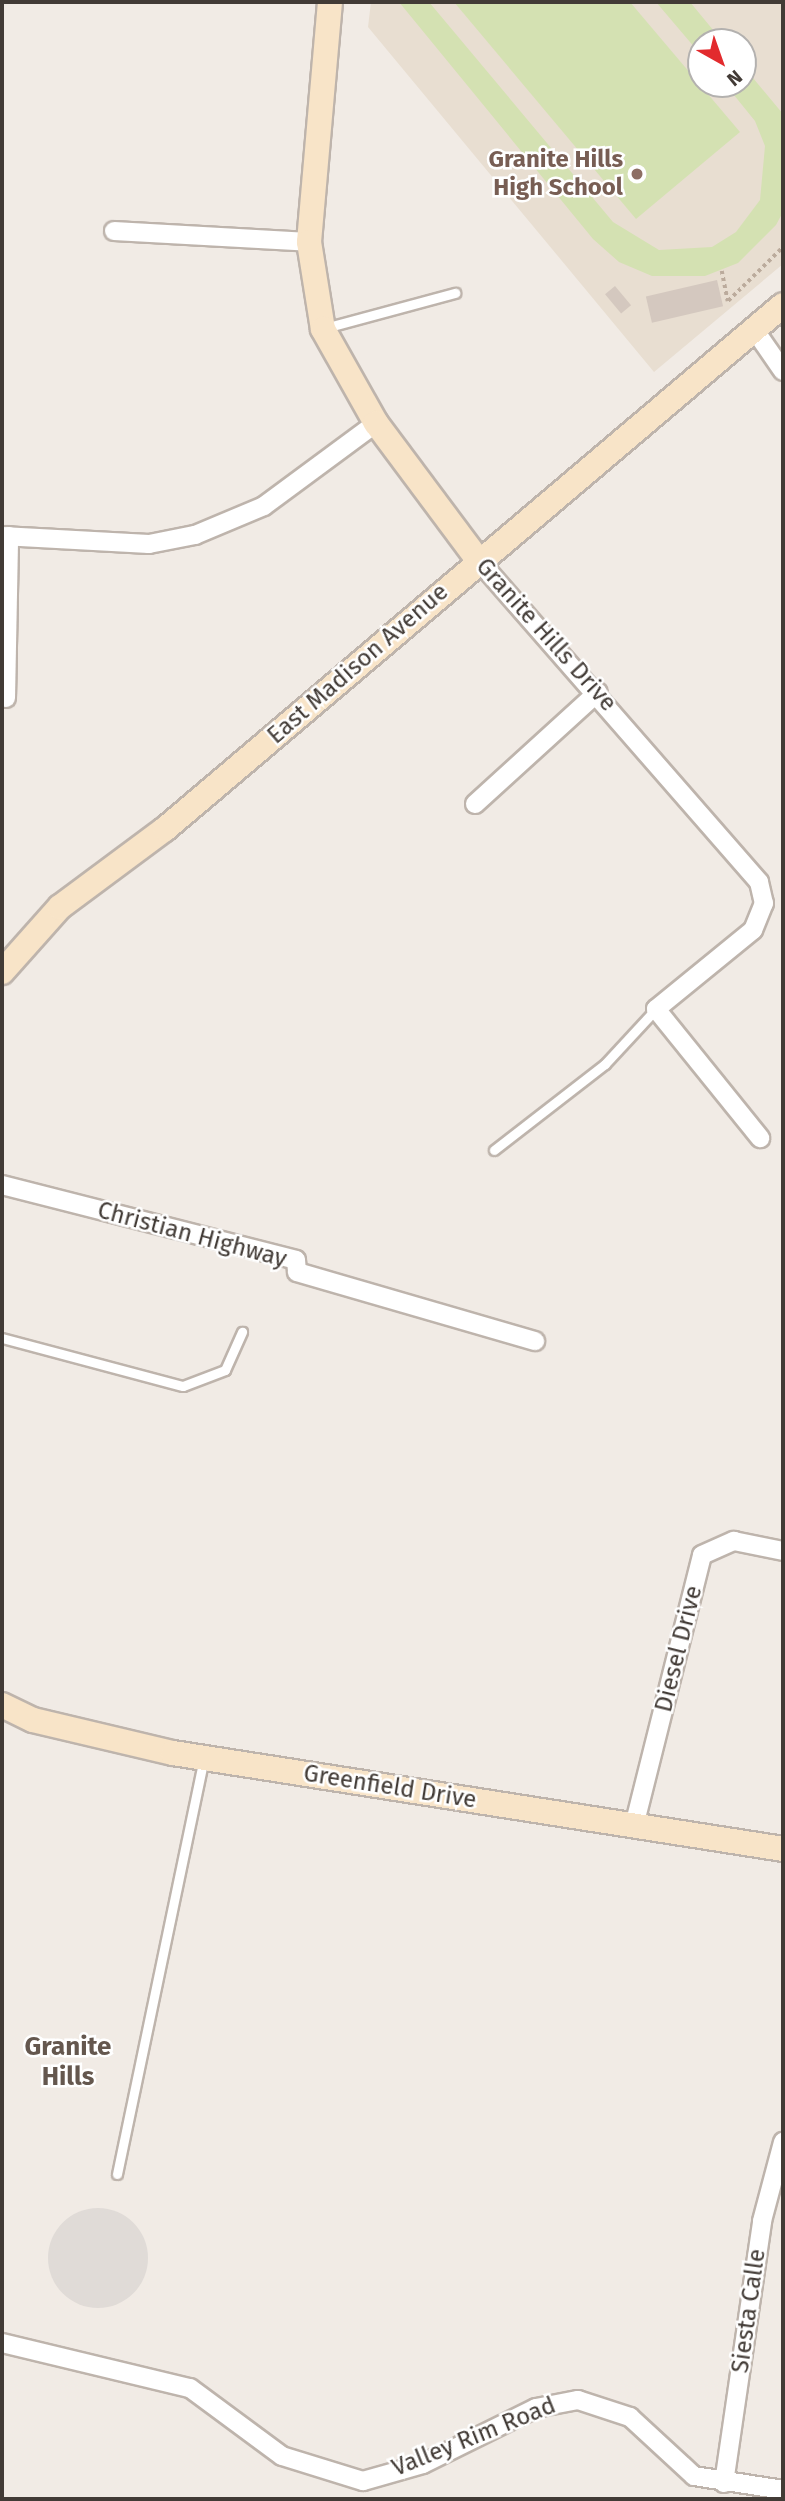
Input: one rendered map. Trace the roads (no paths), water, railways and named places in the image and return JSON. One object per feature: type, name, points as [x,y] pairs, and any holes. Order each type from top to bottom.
[{"type":"street","name":"Granite Hills Drive","points":[[330,2],[309,242],[323,329],[376,423],[480,561],[598,692],[759,882],[764,903],[753,930],[656,1009]]},
{"type":"street","points":[[114,231],[309,242]]},
{"type":"street","name":"East Madison Avenue","points":[[2,972],[60,907],[165,829],[783,305]]},
{"type":"street","points":[[754,329],[783,371]]},
{"type":"street","points":[[6,698],[5,536],[149,544],[195,535],[264,506],[376,423]]},
{"type":"street","points":[[475,804],[598,692]]},
{"type":"street","points":[[656,1009],[760,1138]]},
{"type":"street","name":"Christian Highway","points":[[2,1185],[296,1260],[297,1272],[535,1341]]},
{"type":"street","name":"Diesel Drive","points":[[634,1826],[702,1555],[734,1541],[783,1551]]},
{"type":"street","name":"Greenfield Drive","points":[[2,1705],[33,1720],[204,1758],[783,1849]]},
{"type":"street","name":"Siesta Calle","points":[[724,2483],[762,2221],[783,2141]]},
{"type":"street","name":"Valley Rim Road","points":[[2,2343],[190,2388],[282,2456],[363,2481],[423,2464],[536,2408],[578,2400],[618,2410],[694,2476],[724,2483],[783,2490]]},
{"type":"lane","points":[[323,329],[455,293]]},
{"type":"lane","points":[[494,1150],[605,1064],[656,1009]]},
{"type":"lane","points":[[2,1338],[183,1387],[225,1370],[242,1332]]},
{"type":"lane","points":[[117,2174],[204,1758]]},
{"type":"place","name":"Granite Hills High School","points":[[637,174]]},
{"type":"district","name":"Granite Hills","points":[[68,2062]]}]
